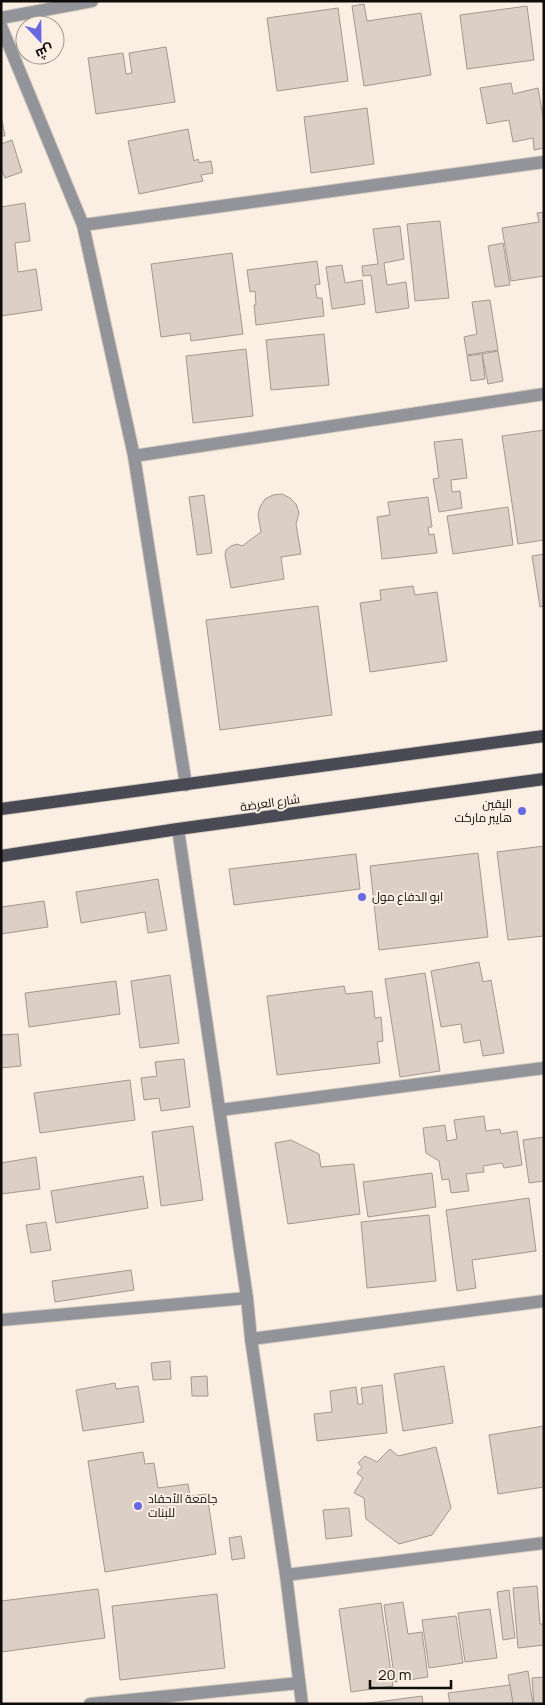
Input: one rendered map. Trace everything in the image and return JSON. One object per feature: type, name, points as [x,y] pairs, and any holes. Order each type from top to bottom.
[{"type":"main road","points":[[1,809],[544,736]]},
{"type":"main road","name":"شارع العرضة","points":[[1,856],[178,829],[544,779]]},
{"type":"street","points":[[1,18],[92,1]]},
{"type":"street","points":[[1,26],[84,225],[134,456],[186,785]]},
{"type":"street","points":[[84,225],[544,162]]},
{"type":"street","points":[[134,456],[544,394]]},
{"type":"street","points":[[178,829],[247,1298],[302,1704]]},
{"type":"street","points":[[220,1110],[544,1068]]},
{"type":"street","points":[[1,1320],[247,1298]]},
{"type":"street","points":[[251,1338],[544,1301]]},
{"type":"street","points":[[286,1575],[544,1543]]},
{"type":"street","points":[[90,1704],[299,1682]]},
{"type":"building","points":[[364,4],[367,21],[421,13],[431,75],[364,86],[352,6]]},
{"type":"building","points":[[527,6],[534,60],[467,69],[460,15]]},
{"type":"building","points":[[338,8],[348,81],[277,91],[267,18]]},
{"type":"building","points":[[166,47],[175,102],[96,114],[88,58],[123,53],[126,74],[132,73],[129,53]]},
{"type":"building","points":[[511,83],[513,94],[538,88],[544,122],[544,148],[534,150],[533,138],[513,142],[509,120],[487,124],[480,88]]},
{"type":"building","points":[[367,108],[374,164],[311,173],[304,117]]},
{"type":"building","points":[[1,116],[5,136],[1,136]]},
{"type":"building","points":[[188,129],[194,161],[198,159],[199,163],[211,161],[213,173],[201,175],[203,181],[139,194],[128,141]]},
{"type":"building","points":[[12,140],[22,172],[5,178],[1,168],[1,144]]},
{"type":"building","points":[[25,203],[30,241],[15,243],[18,272],[36,269],[42,310],[1,316],[1,207]]},
{"type":"building","points":[[544,212],[544,276],[511,281],[502,228],[539,222],[537,213]]},
{"type":"building","points":[[440,221],[449,298],[415,301],[407,224]]},
{"type":"building","points":[[400,226],[404,259],[384,263],[387,285],[406,282],[409,308],[376,313],[371,275],[363,276],[362,266],[378,264],[373,229]]},
{"type":"building","points":[[503,243],[510,285],[495,287],[488,246]]},
{"type":"building","points":[[232,253],[243,334],[191,341],[190,333],[161,337],[151,264]]},
{"type":"building","points":[[317,261],[320,284],[315,285],[317,298],[322,298],[324,316],[256,325],[255,291],[250,292],[247,270]]},
{"type":"building","points":[[342,265],[345,283],[362,280],[365,304],[332,309],[326,267]]},
{"type":"building","points":[[490,300],[498,350],[467,355],[464,337],[477,334],[472,302]]},
{"type":"building","points":[[324,334],[329,385],[271,390],[266,340]]},
{"type":"building","points":[[246,349],[253,416],[193,423],[186,356]]},
{"type":"building","points":[[498,351],[503,381],[488,384],[482,354]]},
{"type":"building","points":[[482,354],[485,379],[471,381],[467,356]]},
{"type":"building","points":[[544,430],[544,540],[518,544],[502,436]]},
{"type":"building","points":[[462,439],[467,478],[451,480],[452,492],[460,491],[462,508],[439,512],[433,479],[439,478],[434,442]]},
{"type":"building","points":[[282,494],[296,504],[299,513],[296,524],[301,554],[281,557],[284,579],[231,588],[225,555],[226,550],[237,544],[242,546],[261,532],[258,515],[260,507],[265,499],[273,495]]},
{"type":"building","points":[[204,495],[212,553],[197,555],[189,497]]},
{"type":"building","points":[[428,497],[432,527],[428,527],[429,535],[434,534],[437,553],[382,559],[377,517],[390,515],[388,502]]},
{"type":"building","points":[[508,507],[513,545],[453,554],[447,516]]},
{"type":"building","points":[[544,554],[544,606],[540,607],[532,556]]},
{"type":"building","points":[[413,586],[415,595],[437,592],[447,661],[370,672],[360,603],[381,600],[380,590]]},
{"type":"building","points":[[318,606],[332,715],[220,730],[206,620]]},
{"type":"building","points":[[544,846],[544,936],[508,940],[497,852]]},
{"type":"building","points":[[478,853],[488,937],[379,950],[370,866]]},
{"type":"building","points":[[356,854],[360,889],[234,905],[229,869]]},
{"type":"building","points":[[158,879],[167,930],[148,933],[145,912],[81,923],[76,892]]},
{"type":"building","points":[[44,901],[48,927],[1,934],[1,907]]},
{"type":"building","points":[[479,962],[483,982],[491,980],[504,1053],[483,1056],[480,1040],[464,1043],[461,1024],[441,1027],[431,971]]},
{"type":"building","points":[[425,973],[440,1071],[400,1077],[385,979]]},
{"type":"building","points":[[170,975],[179,1043],[140,1048],[131,981]]},
{"type":"building","points":[[116,981],[120,1014],[29,1027],[25,993]]},
{"type":"building","points":[[344,986],[346,994],[372,991],[375,1018],[381,1017],[383,1041],[377,1042],[380,1063],[277,1075],[267,996]]},
{"type":"building","points":[[18,1034],[21,1066],[1,1068],[1,1035]]},
{"type":"building","points":[[184,1059],[190,1107],[161,1111],[159,1098],[144,1100],[141,1078],[157,1076],[155,1062]]},
{"type":"building","points":[[130,1080],[135,1120],[40,1133],[34,1093]]},
{"type":"building","points":[[484,1116],[486,1131],[500,1129],[501,1134],[517,1131],[522,1165],[504,1168],[502,1163],[483,1166],[484,1172],[466,1174],[469,1191],[451,1193],[449,1179],[442,1180],[439,1161],[426,1153],[423,1128],[445,1125],[447,1141],[457,1139],[454,1120]]},
{"type":"building","points":[[193,1126],[203,1200],[161,1206],[152,1132]]},
{"type":"building","points":[[544,1137],[544,1181],[529,1183],[523,1140]]},
{"type":"building","points":[[291,1140],[319,1154],[321,1167],[354,1164],[360,1214],[288,1224],[275,1143]]},
{"type":"building","points":[[36,1157],[40,1189],[1,1194],[1,1163]]},
{"type":"building","points":[[432,1173],[436,1207],[368,1217],[363,1182]]},
{"type":"building","points":[[143,1176],[148,1208],[56,1223],[51,1191]]},
{"type":"building","points":[[529,1198],[536,1251],[472,1260],[476,1288],[457,1291],[446,1210]]},
{"type":"building","points":[[429,1215],[436,1281],[367,1288],[361,1222]]},
{"type":"building","points":[[46,1222],[51,1250],[31,1253],[26,1225]]},
{"type":"building","points":[[131,1270],[134,1290],[55,1302],[52,1281]]},
{"type":"building","points":[[170,1361],[171,1379],[153,1380],[151,1363]]},
{"type":"building","points":[[444,1366],[453,1423],[403,1431],[394,1374]]},
{"type":"building","points":[[207,1376],[208,1396],[192,1396],[191,1377]]},
{"type":"building","points":[[115,1383],[116,1389],[138,1386],[144,1422],[83,1431],[76,1390]]},
{"type":"building","points":[[382,1385],[387,1433],[317,1441],[314,1414],[332,1412],[330,1391],[356,1387],[358,1404],[363,1404],[361,1388]]},
{"type":"building","points":[[544,1426],[544,1487],[498,1494],[489,1435]]},
{"type":"building","points":[[436,1447],[451,1508],[432,1535],[399,1544],[366,1519],[364,1498],[354,1493],[363,1478],[357,1473],[362,1467],[358,1463],[365,1456],[377,1462],[390,1449],[398,1456]]},
{"type":"building","points":[[143,1452],[145,1464],[154,1463],[158,1488],[188,1484],[190,1496],[207,1494],[216,1554],[105,1572],[88,1461]]},
{"type":"building","points":[[349,1508],[352,1536],[326,1539],[323,1510]]},
{"type":"building","points":[[241,1536],[245,1558],[232,1560],[229,1538]]},
{"type":"building","points":[[537,1586],[540,1624],[544,1624],[544,1645],[518,1648],[513,1588]]},
{"type":"building","points":[[98,1589],[105,1638],[1,1652],[1,1601]]},
{"type":"building","points":[[509,1590],[515,1638],[503,1640],[497,1592]]},
{"type":"building","points":[[217,1594],[225,1668],[120,1680],[112,1606]]},
{"type":"building","points":[[403,1602],[408,1634],[422,1632],[428,1677],[395,1682],[384,1605]]},
{"type":"building","points":[[381,1603],[393,1686],[351,1692],[339,1609]]},
{"type":"building","points":[[490,1609],[497,1658],[465,1662],[458,1613]]},
{"type":"building","points":[[456,1616],[463,1663],[429,1668],[422,1620]]},
{"type":"building","points":[[528,1671],[533,1704],[513,1704],[508,1675]]},
{"type":"building","points":[[544,1677],[544,1704],[534,1704],[532,1678]]},
{"type":"building","points":[[510,1685],[513,1704],[450,1704],[448,1693]]},
{"type":"building","points":[[422,1696],[423,1704],[362,1704]]},
{"type":"place","name":"اليقين هايبر ماركت","points":[[522,811]]},
{"type":"place","name":"ابو الدفاع مول","points":[[362,897]]},
{"type":"place","name":"جامعة الأحفاد للبنات","points":[[138,1506]]}]
